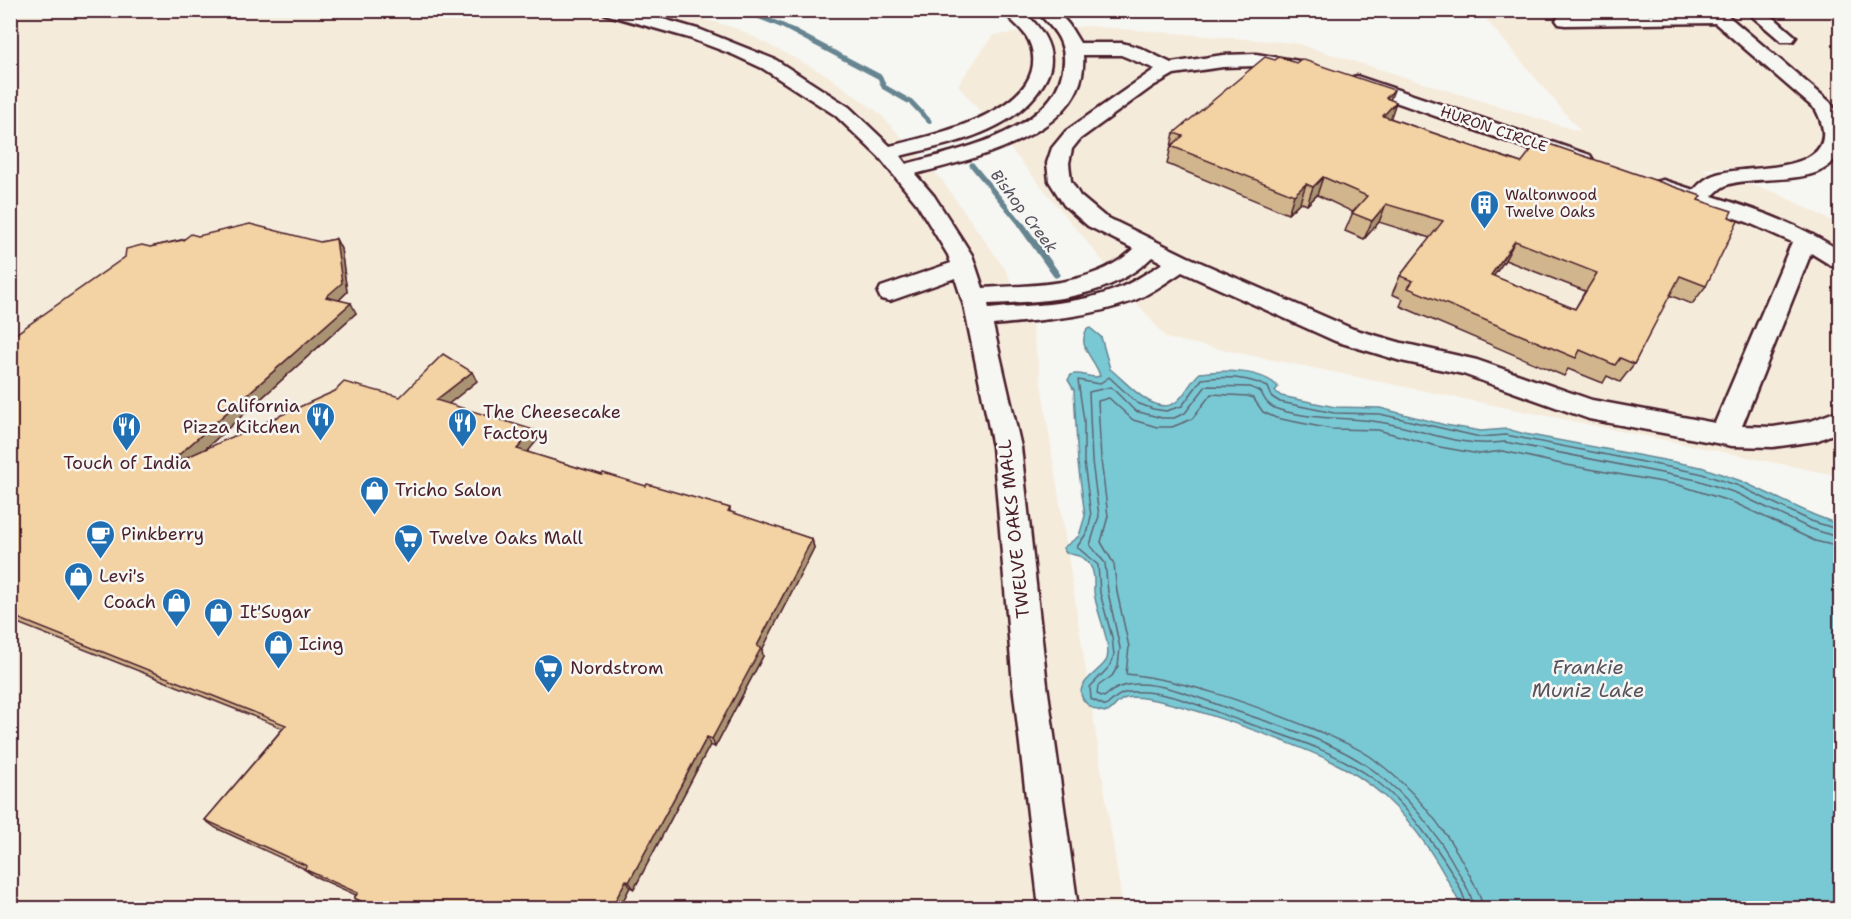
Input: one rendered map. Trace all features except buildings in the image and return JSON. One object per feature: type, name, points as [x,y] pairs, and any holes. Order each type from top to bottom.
[{"type":"street","name":"TWELVE OAKS MALL","points":[[611,10],[702,36],[769,64],[842,111],[893,162],[926,201],[960,255],[976,308],[1007,447],[1030,686],[1058,909]]},
{"type":"street","points":[[893,162],[1004,114],[1024,98],[1037,81],[1041,70],[1042,50],[1031,28],[1011,10]]},
{"type":"street","points":[[893,162],[996,144],[1035,123],[1054,107],[1069,87],[1075,59],[1073,49],[1060,26],[1045,10]]},
{"type":"street","points":[[1753,10],[1787,38]]},
{"type":"street","points":[[1565,20],[1715,14],[1823,106],[1834,122],[1836,139],[1828,154],[1816,164],[1791,171],[1727,177],[1714,182],[1697,199]]},
{"type":"street","points":[[1073,49],[1122,49],[1141,55],[1169,69]]},
{"type":"street","points":[[1321,71],[1256,60],[1223,61],[1169,69],[1146,82],[1073,135],[1062,148],[1058,163],[1060,180],[1072,201],[1096,221],[1180,262],[1344,335],[1468,366],[1589,410],[1724,435],[1773,437],[1816,431],[1840,420]]},
{"type":"street","name":"HURON CIRCLE","points":[[1343,78],[1597,165]]},
{"type":"street","points":[[1642,180],[1775,225],[1805,239],[1840,261]]},
{"type":"street","points":[[1724,435],[1805,239]]},
{"type":"street","points":[[976,308],[1097,281],[1116,274],[1149,247]]},
{"type":"street","points":[[976,308],[1082,306],[1121,296],[1145,285],[1180,262]]},
{"type":"street","points":[[890,293],[963,267]]},
{"type":"shaded area","points":[[10,11],[677,11],[738,29],[827,75],[880,114],[941,179],[1005,269],[1032,325],[1123,908],[11,908]]},
{"type":"shaded area","points":[[1479,11],[1840,11],[1840,165],[1701,169],[1777,193],[1840,225],[1840,476],[1166,338],[958,85],[993,35],[1087,26],[1295,43],[1581,132]]},
{"type":"water","name":"Frankie Muniz Lake","points":[[1090,328],[1101,337],[1110,369],[1140,396],[1159,405],[1167,406],[1176,402],[1200,373],[1242,372],[1271,381],[1278,387],[1275,391],[1281,396],[1335,407],[1380,408],[1445,425],[1481,431],[1507,429],[1701,467],[1741,481],[1840,525],[1840,908],[1462,908],[1438,863],[1397,808],[1359,777],[1338,765],[1260,732],[1166,703],[1142,698],[1126,698],[1108,712],[1089,706],[1082,697],[1081,691],[1083,685],[1107,659],[1107,644],[1095,599],[1092,568],[1083,558],[1066,553],[1063,548],[1079,536],[1085,516],[1078,463],[1074,390],[1068,380],[1071,375],[1075,374],[1100,376],[1085,348],[1084,336]]},
{"type":"waterway","name":"Bishop Creek","points":[[743,10],[783,26],[880,77],[884,87],[912,103],[929,121]]},
{"type":"waterway","name":"Bishop Creek","points":[[972,165],[1023,227]]},
{"type":"waterway","name":"Bishop Creek","points":[[1022,226],[1056,274]]},
{"type":"place","name":"Waltonwood Twelve Oaks","points":[[1484,230]]},
{"type":"place","name":"California Pizza Kitchen","points":[[321,442]]},
{"type":"place","name":"The Cheesecake Factory","points":[[462,448]]},
{"type":"place","name":"Touch of India","points":[[127,452]]},
{"type":"place","name":"Tricho Salon","points":[[374,516]]},
{"type":"place","name":"Pinkberry","points":[[100,560]]},
{"type":"place","name":"Twelve Oaks Mall","points":[[408,564]]},
{"type":"place","name":"Levi's","points":[[78,602]]},
{"type":"place","name":"Coach","points":[[177,628]]},
{"type":"place","name":"It'Sugar","points":[[219,638]]},
{"type":"place","name":"Icing","points":[[278,670]]},
{"type":"place","name":"Nordstrom","points":[[549,694]]}]
